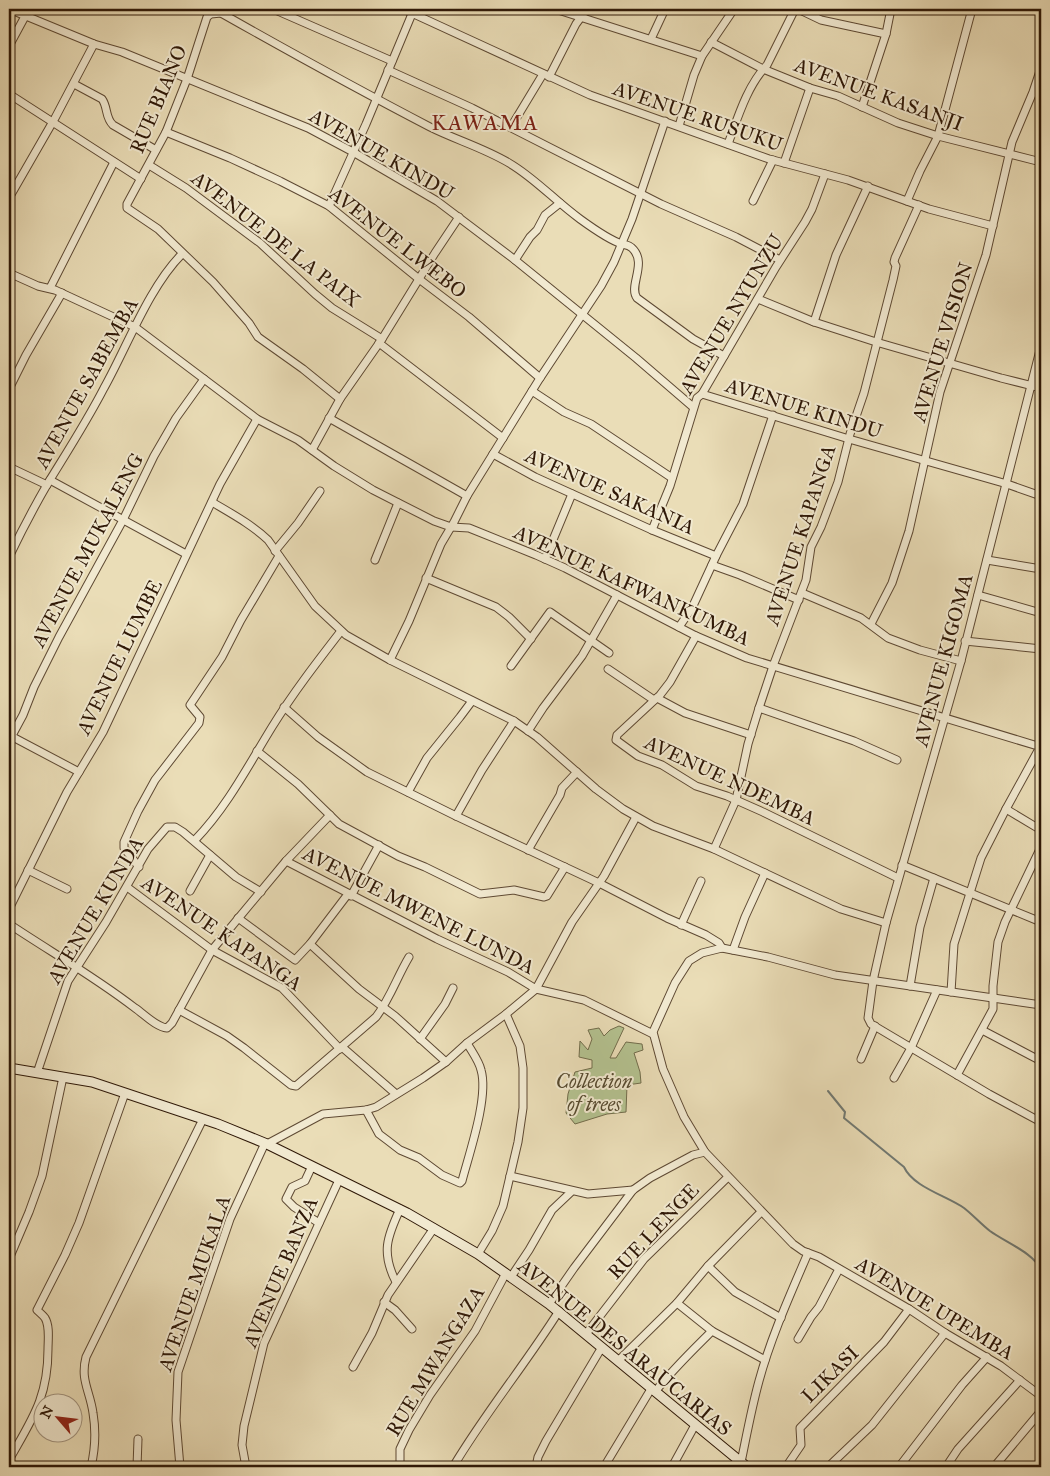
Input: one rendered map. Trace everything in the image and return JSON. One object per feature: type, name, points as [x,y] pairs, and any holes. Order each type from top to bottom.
[{"type":"street","name":"AVENUE KINDU","points":[[9,9],[94,44],[122,52],[308,128],[353,152],[437,201],[459,217],[582,314],[693,407]]},
{"type":"street","points":[[9,46],[29,9]]},
{"type":"street","points":[[273,9],[392,61]]},
{"type":"street","name":"AVENUE RUSUKU","points":[[403,9],[413,11],[546,76],[590,95],[773,160],[868,186],[919,206],[993,226]]},
{"type":"street","points":[[554,9],[702,56]]},
{"type":"street","points":[[511,127],[546,76],[580,17],[587,9]]},
{"type":"street","points":[[651,39],[665,9]]},
{"type":"street","points":[[679,126],[694,75],[702,56],[734,9]]},
{"type":"street","points":[[728,144],[741,109],[797,9],[821,20],[886,34]]},
{"type":"street","points":[[862,107],[886,34],[891,9]]},
{"type":"street","points":[[907,201],[920,170],[938,136],[972,9]]},
{"type":"street","points":[[222,11],[337,78],[432,128],[508,162],[534,180],[585,223],[631,247],[637,254],[638,274],[634,291],[637,298],[693,339],[724,356]]},
{"type":"street","name":"RUE BIANO","points":[[182,254],[158,230],[128,210],[127,204],[166,132],[187,79],[208,17],[210,14],[222,11]]},
{"type":"street","points":[[329,206],[377,99],[413,11]]},
{"type":"street","name":"AVENUE KASANJI","points":[[711,42],[763,69],[810,88],[830,93],[898,123],[938,136],[1041,162]]},
{"type":"street","points":[[9,198],[74,84],[94,44]]},
{"type":"street","name":"AVENUE VISION","points":[[871,624],[892,583],[909,531],[940,392],[979,278],[1009,154],[1041,68]]},
{"type":"street","points":[[388,70],[511,127],[661,204],[736,237],[780,260]]},
{"type":"street","points":[[74,84],[102,99],[105,103],[108,119],[113,125],[156,150]]},
{"type":"street","points":[[784,163],[810,88]]},
{"type":"street","points":[[9,94],[141,179]]},
{"type":"street","points":[[390,660],[409,621],[440,544],[467,496],[540,378],[601,286],[623,244],[665,121]]},
{"type":"street","name":"AVENUE LWEBO","points":[[166,132],[255,169],[329,206],[469,317],[540,378]]},
{"type":"street","points":[[753,201],[773,160]]},
{"type":"street","points":[[50,288],[114,162]]},
{"type":"street","name":"AVENUE DE LA PAIX","points":[[149,165],[186,188],[260,243],[332,308],[381,341]]},
{"type":"street","name":"AVENUE NYUNZU","points":[[652,530],[672,478],[697,398],[702,394],[780,260],[810,213],[824,174]]},
{"type":"street","points":[[814,322],[839,246],[868,186]]},
{"type":"street","points":[[515,260],[530,237],[537,230],[545,215],[560,203]]},
{"type":"street","name":"AVENUE KAPANGA","points":[[714,850],[736,800],[759,708],[773,666],[802,593],[811,547],[821,527],[838,482],[845,459],[848,439],[864,393],[895,273],[895,258],[919,206]]},
{"type":"street","points":[[312,450],[340,399],[381,341],[459,217]]},
{"type":"street","points":[[182,254],[222,292],[249,323],[256,336],[303,369],[340,399]]},
{"type":"street","name":"AVENUE SABEMBA","points":[[9,557],[48,482],[104,389],[134,327],[162,279],[182,254]]},
{"type":"street","name":"AVENUE KAFWANKUMBA","points":[[9,273],[38,286],[62,293],[134,327],[257,419],[312,450],[334,466],[398,503],[451,527],[469,528],[545,559],[696,636],[747,658],[1041,747]]},
{"type":"street","points":[[9,389],[26,355],[62,293]]},
{"type":"street","points":[[758,299],[814,322],[876,342],[1041,388]]},
{"type":"street","points":[[381,341],[503,438]]},
{"type":"street","name":"AVENUE KIGOMA","points":[[875,1026],[870,1024],[868,1018],[873,982],[886,923],[962,661],[965,641],[1041,346]]},
{"type":"street","name":"AVENUE MUKALENG","points":[[10,737],[59,637],[123,520],[134,495],[172,425],[204,379]]},
{"type":"street","points":[[532,391],[551,404],[591,424],[672,478]]},
{"type":"street","name":"AVENUE KINDU","points":[[702,394],[1041,496]]},
{"type":"street","points":[[679,627],[692,608],[742,504],[773,415]]},
{"type":"street","points":[[329,418],[467,496]]},
{"type":"street","name":"AVENUE LUMBE","points":[[9,909],[63,799],[103,732],[228,467],[257,419]]},
{"type":"street","name":"AVENUE SAKANIA","points":[[493,454],[535,477],[572,494],[716,556]]},
{"type":"street","points":[[9,467],[48,482],[186,554]]},
{"type":"street","points":[[139,867],[124,848],[124,842],[138,811],[155,780],[200,723],[200,717],[190,705],[218,663],[277,553],[320,490]]},
{"type":"street","points":[[545,559],[572,494]]},
{"type":"street","points":[[212,502],[250,525],[268,540],[315,606],[341,631],[390,660],[514,721],[606,798],[636,817],[653,826],[714,850],[840,909],[886,923]]},
{"type":"street","points":[[375,560],[398,503]]},
{"type":"street","points":[[987,560],[1041,569]]},
{"type":"street","points":[[712,565],[799,600]]},
{"type":"street","points":[[426,578],[496,607],[531,639]]},
{"type":"street","points":[[802,593],[860,618],[871,624],[883,635],[900,643],[962,661]]},
{"type":"street","points":[[528,731],[592,642],[618,595]]},
{"type":"street","points":[[978,595],[1041,613]]},
{"type":"street","points":[[511,666],[550,612],[609,653]]},
{"type":"street","points":[[261,892],[236,877],[195,840],[208,827],[248,768],[284,707],[341,631]]},
{"type":"street","name":"AVENUE NDEMBA","points":[[696,636],[670,682],[655,699],[621,730],[616,740],[638,756],[662,765],[689,782],[763,812],[898,878]]},
{"type":"street","points":[[965,641],[1041,649]]},
{"type":"street","points":[[608,669],[655,699],[685,713],[751,735]]},
{"type":"street","points":[[408,792],[427,758],[472,701]]},
{"type":"street","points":[[284,707],[318,737],[367,772],[716,940],[722,948]]},
{"type":"street","points":[[759,708],[854,741],[897,760]]},
{"type":"street","points":[[456,816],[482,770],[514,721]]},
{"type":"street","points":[[10,737],[79,772]]},
{"type":"street","points":[[951,992],[954,944],[981,858],[1041,747]]},
{"type":"street","points":[[258,751],[298,784],[347,829],[398,856],[480,894],[514,890],[544,897],[547,896],[565,866]]},
{"type":"street","points":[[528,850],[562,788],[577,772]]},
{"type":"street","points":[[1006,809],[1041,830]]},
{"type":"street","points":[[9,924],[114,992],[165,1029],[172,1023],[212,950],[286,861],[330,815]]},
{"type":"street","points":[[266,1143],[323,1114],[366,1110],[376,1106],[446,1062],[467,1043],[536,989],[572,922],[599,883],[636,817]]},
{"type":"street","name":"AVENUE KUNDA","points":[[36,1073],[63,992],[76,967],[127,887],[148,850],[167,827],[175,827],[195,840]]},
{"type":"street","points":[[238,918],[294,960],[310,944],[350,895],[379,845]]},
{"type":"street","points":[[957,1075],[993,1009],[993,986],[998,942],[1041,847]]},
{"type":"street","points":[[190,892],[210,855]]},
{"type":"street","name":"AVENUE MWENE LUNDA","points":[[286,861],[437,939],[508,972],[536,989],[584,1000],[652,1034]]},
{"type":"street","points":[[902,865],[1041,922]]},
{"type":"street","points":[[28,870],[67,889]]},
{"type":"street","points":[[733,950],[745,917],[765,874]]},
{"type":"street","points":[[910,986],[920,927],[934,878]]},
{"type":"street","points":[[681,924],[701,881]]},
{"type":"street","name":"AVENUE KAPANGA","points":[[127,887],[212,950],[282,988],[341,1048],[396,1094]]},
{"type":"street","points":[[310,944],[446,1062]]},
{"type":"street","points":[[652,1034],[675,983],[690,961],[702,953],[722,948],[835,975],[873,982],[1041,1005]]},
{"type":"street","points":[[179,1010],[227,1036],[294,1086],[318,1068],[372,1021],[384,1007],[396,979],[409,957]]},
{"type":"street","points":[[420,1039],[445,1004],[453,988]]},
{"type":"street","points":[[894,1078],[911,1048],[937,990]]},
{"type":"street","points":[[478,1254],[492,1231],[503,1206],[522,1121],[524,1083],[520,1046],[506,1014]]},
{"type":"street","points":[[861,1060],[875,1026],[957,1075],[1041,1121]]},
{"type":"street","points":[[982,1030],[1041,1060]]},
{"type":"street","name":"AVENUE UPEMBA","points":[[652,1034],[663,1069],[684,1117],[705,1152],[728,1178],[798,1248],[819,1257],[909,1309],[987,1358],[1041,1396]]},
{"type":"street","points":[[366,1110],[379,1134],[400,1150],[419,1158],[442,1175],[460,1183],[475,1136],[482,1096],[481,1069],[467,1043]]},
{"type":"street","name":"AVENUE DES ARAUCARIAS","points":[[9,1070],[92,1082],[203,1119],[266,1143],[400,1209],[478,1254],[559,1311],[742,1466]]},
{"type":"street","points":[[9,1259],[30,1212],[42,1176],[63,1077]]},
{"type":"street","points":[[9,1460],[35,1415],[44,1391],[48,1356],[48,1330],[46,1318],[37,1310],[75,1232],[125,1093]]},
{"type":"street","points":[[91,1467],[95,1432],[93,1412],[84,1378],[86,1357],[203,1119]]},
{"type":"street","name":"AVENUE MUKALA","points":[[180,1467],[176,1420],[178,1372],[230,1219],[266,1143]]},
{"type":"street","points":[[549,1304],[633,1190],[650,1178],[684,1160],[705,1152]]},
{"type":"street","points":[[312,1166],[305,1181],[292,1187],[286,1199],[294,1207],[319,1224]]},
{"type":"street","points":[[510,1176],[571,1192],[594,1194],[633,1190]]},
{"type":"street","name":"RUE LENGE","points":[[586,1334],[644,1259],[728,1178]]},
{"type":"street","name":"AVENUE BANZA","points":[[246,1467],[242,1446],[244,1426],[264,1344],[338,1180]]},
{"type":"street","name":"RUE MWANGAZA","points":[[400,1467],[400,1449],[414,1420],[475,1331],[509,1275],[529,1250],[552,1210],[571,1192]]},
{"type":"street","points":[[396,1282],[387,1260],[387,1242],[400,1209]]},
{"type":"street","points":[[618,1361],[677,1303],[708,1266],[761,1212]]},
{"type":"street","points":[[353,1367],[372,1333],[384,1302],[434,1228]]},
{"type":"street","points":[[742,1466],[748,1420],[765,1360],[808,1253]]},
{"type":"street","points":[[708,1266],[735,1292],[781,1318]]},
{"type":"street","points":[[798,1339],[819,1307],[840,1269]]},
{"type":"street","points":[[384,1302],[395,1310],[412,1329]]},
{"type":"street","points":[[677,1303],[712,1331],[765,1360]]},
{"type":"street","name":"LIKASI","points":[[786,1467],[801,1444],[800,1428],[884,1342],[909,1309]]},
{"type":"street","points":[[453,1467],[469,1440],[531,1354],[559,1311]]},
{"type":"street","points":[[604,1467],[653,1391],[687,1354],[698,1346],[712,1331]]},
{"type":"street","points":[[828,1467],[872,1425],[945,1333]]},
{"type":"street","points":[[536,1467],[546,1441],[602,1347]]},
{"type":"street","points":[[899,1467],[962,1385],[987,1358]]},
{"type":"street","points":[[946,1467],[958,1450],[1020,1380]]},
{"type":"street","points":[[994,1467],[1041,1411]]},
{"type":"street","points":[[672,1467],[695,1425]]},
{"type":"street","points":[[137,1467],[138,1439]]},
{"type":"green space","name":"Collection of trees","points":[[619,1026],[624,1028],[610,1058],[616,1058],[626,1042],[642,1044],[643,1050],[634,1053],[640,1072],[641,1083],[627,1085],[626,1112],[607,1114],[575,1124],[566,1113],[568,1094],[575,1072],[592,1068],[592,1060],[579,1057],[580,1041],[588,1050],[592,1039],[588,1030],[599,1028],[604,1036],[610,1030]]},
{"type":"waterway","points":[[828,1091],[845,1112],[844,1118],[904,1167],[908,1174],[922,1186],[964,1208],[990,1231],[1026,1253],[1041,1270]]},
{"type":"district","name":"KAWAMA","points":[[485,122]]}]
